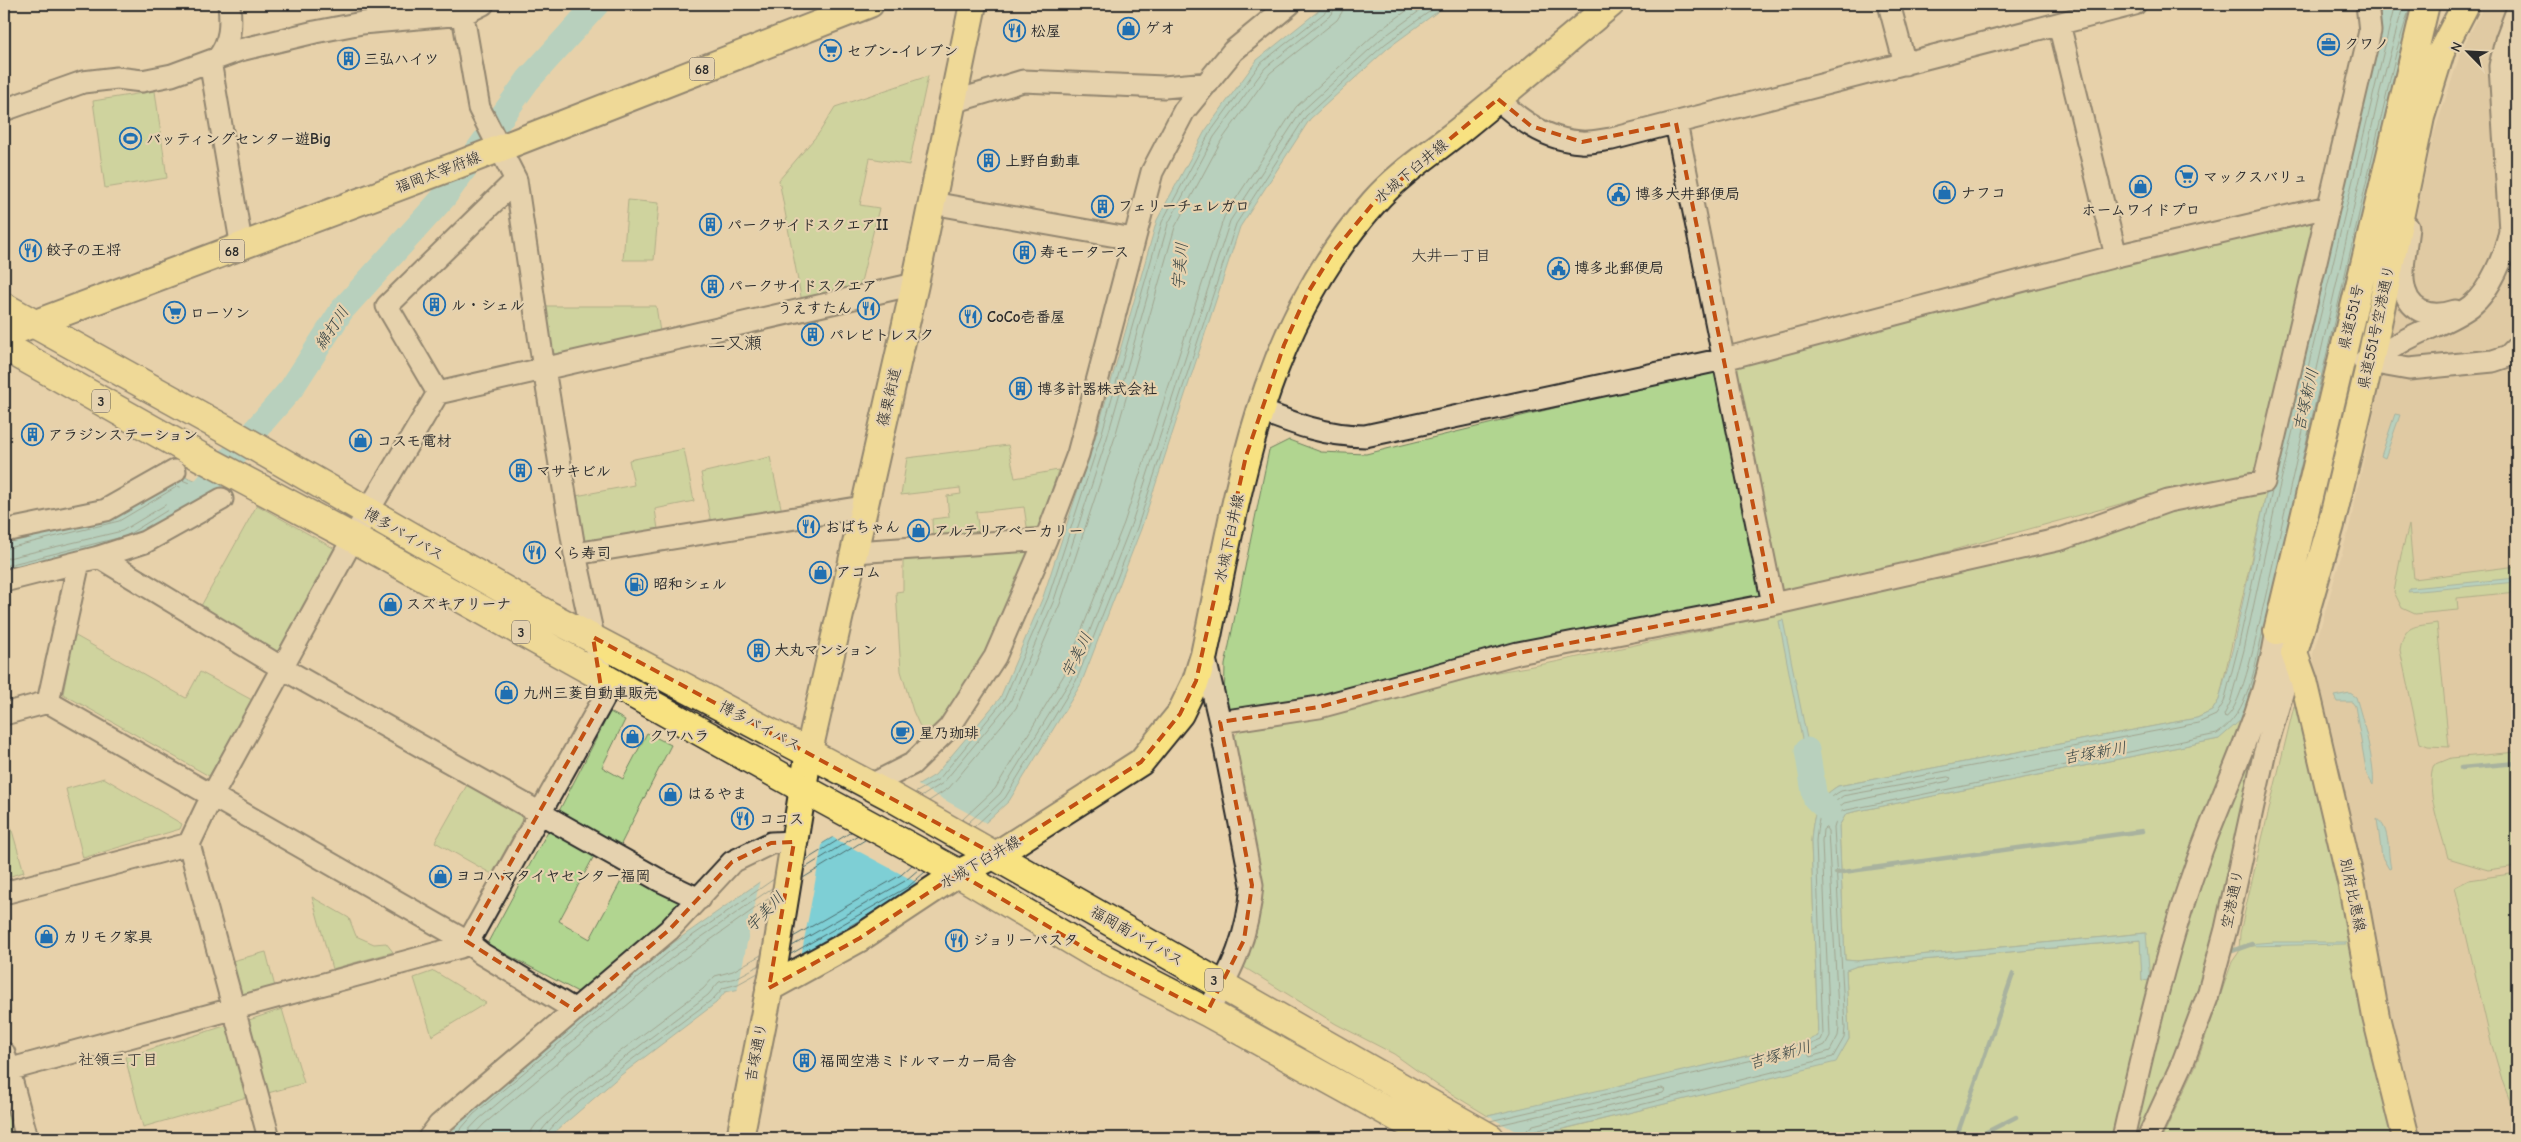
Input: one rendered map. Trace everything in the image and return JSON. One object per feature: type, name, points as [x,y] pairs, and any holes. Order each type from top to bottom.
[{"type":"highway","name":"博多バイパス","points":[[4,307],[228,432],[548,615],[809,751]]},
{"type":"highway","name":"博多バイパス","points":[[4,346],[199,456],[353,538],[802,788]]},
{"type":"highway","name":"福岡南バイパス","points":[[809,751],[996,855],[1490,1138]]},
{"type":"highway","name":"3","points":[[802,788],[953,871],[1093,953],[1207,1012],[1425,1133]]},
{"type":"main road","name":"福岡太宰府線","points":[[4,335],[242,248],[460,164],[503,154],[534,135],[870,4]]},
{"type":"main road","name":"篠栗街道","points":[[802,788],[855,552],[863,507],[915,284],[972,4]]},
{"type":"main road","name":"水城下臼井線","points":[[771,977],[860,938],[953,871],[996,855],[1140,762],[1180,714],[1196,681],[1204,655],[1246,456],[1259,410],[1284,345],[1304,302],[1334,251],[1375,201],[1611,4]]},
{"type":"main road","name":"県道551号空港通り","points":[[2294,653],[2331,525],[2370,362],[2407,179],[2431,81],[2441,52],[2462,5]]},
{"type":"main road","name":"県道551号","points":[[2277,631],[2424,12]]},
{"type":"main road","name":"別府比恵線","points":[[2294,653],[2304,680],[2352,886],[2376,1017],[2406,1138]]},
{"type":"main road","points":[[794,842],[802,788]]},
{"type":"main road","name":"吉塚通り","points":[[740,1138],[771,977],[794,842]]},
{"type":"street","points":[[214,60],[226,48],[231,28],[229,4]]},
{"type":"street","points":[[4,110],[83,82],[117,78],[142,81],[172,75],[214,60],[306,34],[483,4]]},
{"type":"street","points":[[880,790],[912,764],[949,728],[995,657],[1046,539],[1078,454],[1152,172],[1184,111],[1233,51],[1290,4]]},
{"type":"street","points":[[1889,4],[1905,64]]},
{"type":"street","points":[[1220,722],[1319,707],[1518,653],[1773,604],[2062,539],[2168,501],[2264,482],[2370,31],[2367,4]]},
{"type":"street","points":[[1498,99],[1515,116],[1531,126],[1564,139],[1582,142],[1612,139],[2128,5]]},
{"type":"street","points":[[26,1138],[5,1065],[234,1010],[460,946],[470,937],[603,700],[602,677],[575,554],[544,369],[516,180],[479,108],[462,9]]},
{"type":"street","points":[[2370,362],[2411,336],[2448,320],[2473,304],[2489,283],[2501,260],[2510,231],[2500,66],[2506,40],[2517,11]]},
{"type":"street","points":[[2059,24],[2116,256]]},
{"type":"street","points":[[214,60],[242,248]]},
{"type":"street","points":[[953,102],[1023,81],[1164,87],[1208,82]]},
{"type":"street","points":[[1676,123],[1773,604]]},
{"type":"street","points":[[2407,179],[2408,226],[2403,284],[2405,296],[2415,308],[2428,314],[2444,315],[2473,304]]},
{"type":"street","points":[[438,393],[387,306],[516,180]]},
{"type":"street","points":[[932,203],[1133,240]]},
{"type":"street","points":[[1259,410],[1306,429],[1342,436],[1365,436],[1724,359],[2116,256],[2328,206]]},
{"type":"street","points":[[269,1138],[189,844],[212,796],[353,538],[438,393],[915,284]]},
{"type":"street","points":[[2342,356],[2409,369],[2493,360],[2508,356],[2517,348]]},
{"type":"street","points":[[4,531],[106,510],[175,471]]},
{"type":"street","points":[[4,581],[89,560],[144,542],[222,499]]},
{"type":"street","points":[[575,554],[863,507]]},
{"type":"street","points":[[855,552],[1046,539]]},
{"type":"street","points":[[89,560],[661,881],[698,899]]},
{"type":"street","points":[[48,702],[89,560]]},
{"type":"street","points":[[2124,1138],[2151,1020],[2179,915],[2202,849],[2247,736],[2274,648],[2277,631]]},
{"type":"street","name":"空港通り","points":[[2148,1138],[2183,1062],[2208,995],[2226,929],[2264,755],[2294,653]]},
{"type":"street","points":[[1204,655],[1220,722],[1252,885],[1250,912],[1244,940],[1224,985],[1207,1012]]},
{"type":"street","points":[[4,714],[48,702],[466,941],[482,954],[576,1010]]},
{"type":"street","points":[[415,1138],[434,1132],[669,930],[732,862],[771,843],[794,842]]},
{"type":"street","points":[[4,893],[189,844]]},
{"type":"highlighted area","points":[[1498,99],[1531,126],[1582,142],[1676,123],[1773,604],[1518,653],[1319,707],[1220,722],[1252,885],[1244,940],[1207,1012],[1093,953],[958,873],[860,938],[769,988],[794,842],[771,843],[732,862],[669,930],[575,1010],[466,941],[603,700],[593,637],[996,855],[1141,762],[1180,714],[1196,681],[1246,456],[1284,345],[1307,294],[1334,251],[1375,201]]},
{"type":"shaded area","points":[[2485,4],[2517,4],[2517,1138],[2418,1138],[2314,666],[2313,654],[2349,529],[2434,134],[2462,49]]},
{"type":"green space","points":[[928,76],[909,165],[870,158],[860,205],[879,208],[859,290],[802,302],[779,180],[819,133],[835,107]]},
{"type":"green space","name":"バッティングセンター遊Big","points":[[155,91],[167,178],[105,188],[93,101]]},
{"type":"green space","points":[[628,200],[659,203],[654,260],[623,260]]},
{"type":"green space","points":[[2314,221],[2262,472],[2160,493],[1779,598],[1733,365],[2110,266]]},
{"type":"green space","points":[[540,306],[656,306],[660,332],[549,357]]},
{"type":"green space","points":[[1718,368],[1764,599],[1324,698],[1230,713],[1224,709],[1225,665],[1269,450],[1289,440],[1321,452],[1366,454]]},
{"type":"green space","points":[[1008,445],[1015,478],[1058,470],[1039,532],[1028,533],[1024,507],[976,512],[980,538],[933,541],[932,519],[949,517],[947,496],[961,494],[960,488],[901,495],[907,458]]},
{"type":"green space","points":[[684,449],[694,501],[655,509],[659,536],[586,548],[576,496],[634,485],[629,460]]},
{"type":"green space","points":[[770,457],[782,512],[712,528],[701,473]]},
{"type":"green space","points":[[2267,490],[2219,700],[2212,711],[2197,718],[1838,786],[1820,803],[1813,824],[1811,841],[1818,1036],[1814,1039],[1650,1080],[1488,1116],[1437,1085],[1394,1054],[1336,1024],[1242,966],[1254,942],[1259,908],[1234,737],[1239,731],[1319,716],[1433,683],[1550,663],[1781,614],[2015,558],[2169,508]]},
{"type":"green space","points":[[257,505],[335,549],[278,652],[201,606]]},
{"type":"green space","points":[[2409,525],[2414,579],[2517,566],[2517,592],[2457,598],[2458,610],[2415,614],[2402,608],[2394,592]]},
{"type":"green space","points":[[1034,550],[975,677],[926,740],[913,711],[901,671],[896,592],[903,591],[903,557]]},
{"type":"green space","points":[[2437,623],[2449,747],[2428,746],[2420,743],[2400,650],[2404,635],[2411,628]]},
{"type":"green space","points":[[74,635],[186,698],[200,672],[252,700],[209,776],[63,694]]},
{"type":"green space","points":[[2270,690],[2217,926],[2188,1029],[2139,1138],[2133,1138],[2187,918]]},
{"type":"green space","points":[[2249,701],[2114,1138],[1528,1138],[1836,1061],[1849,1039],[1846,970],[1857,966],[2141,940],[2142,980],[2148,974],[2145,933],[1857,961],[1845,960],[1839,826],[1846,814],[1853,812],[2219,739]]},
{"type":"green space","points":[[2303,705],[2394,1138],[2162,1138],[2196,1065],[2232,962],[2239,952],[2240,933],[2294,706]]},
{"type":"green space","points":[[610,712],[625,720],[602,767],[623,779],[647,733],[671,745],[619,848],[558,813]]},
{"type":"green space","points":[[2517,752],[2517,866],[2488,870],[2448,858],[2432,798],[2431,775],[2434,765],[2451,758]]},
{"type":"green space","points":[[104,778],[182,824],[180,829],[83,858],[66,789]]},
{"type":"green space","points":[[467,785],[524,816],[492,874],[435,842]]},
{"type":"green space","points":[[4,803],[24,872],[4,878]]},
{"type":"green space","points":[[548,831],[594,856],[559,921],[590,939],[625,874],[683,904],[578,992],[487,944]]},
{"type":"green space","points":[[2517,873],[2517,1119],[2503,1083],[2491,1042],[2455,887],[2469,880]]},
{"type":"green space","points":[[312,897],[349,918],[356,936],[374,944],[386,943],[393,952],[332,969]]},
{"type":"green space","points":[[266,952],[275,987],[241,998],[232,961]]},
{"type":"green space","points":[[434,971],[486,1003],[432,1036],[414,978]]},
{"type":"green space","points":[[282,1009],[304,1083],[268,1093],[249,1020]]},
{"type":"green space","points":[[228,1025],[247,1097],[143,1127],[125,1057]]},
{"type":"green space","points":[[4,1102],[14,1138],[4,1138]]},
{"type":"water","name":"宇美川","points":[[1327,4],[1448,4],[1388,48],[1310,119],[1240,227],[1141,529],[1081,684],[1009,801],[912,890],[740,989],[725,992],[716,1003],[621,1075],[548,1138],[446,1138],[471,1111],[666,948],[761,881],[935,775],[1000,698],[1043,597],[1096,435],[1157,220],[1205,131],[1257,60]]},
{"type":"water","name":"吉塚新川","points":[[2384,4],[2411,4],[2416,11],[2402,49],[2257,676],[2242,719],[2219,739],[1853,812],[1846,814],[1839,826],[1845,960],[1857,961],[2146,933],[2150,981],[2142,980],[2140,940],[1857,966],[1846,970],[1849,1039],[1836,1062],[1526,1138],[1402,1138],[1488,1116],[1799,1044],[1818,1036],[1811,841],[1817,809],[1825,797],[1838,786],[2197,718],[2212,711],[2219,700],[2233,647],[2267,490],[2378,20]]},
{"type":"water","points":[[2395,414],[2400,415],[2385,458],[2381,456]]},
{"type":"water","points":[[177,473],[215,488],[127,541],[4,571],[4,538]]},
{"type":"water","points":[[2517,578],[2517,582],[2408,592],[2410,588]]},
{"type":"water","points":[[1783,620],[1816,783],[1811,785],[1779,621]]},
{"type":"water","points":[[2350,693],[2356,697],[2365,729],[2371,754],[2373,785],[2367,775],[2355,706],[2352,702],[2337,702],[2334,696]]},
{"type":"water","points":[[2377,819],[2385,828],[2387,835],[2391,868],[2389,869],[2382,857]]},
{"type":"water","points":[[2345,942],[2346,944],[2247,946],[2246,944]]},
{"type":"pier","points":[[916,784],[988,824],[938,870],[914,888],[916,882],[830,836]]},
{"type":"pier","points":[[823,840],[801,957],[737,992],[760,879]]},
{"type":"pier","points":[[1488,1116],[1528,1138],[1402,1138]]},
{"type":"waterway","name":"綿打川","points":[[178,503],[204,489],[291,389],[342,310],[445,196],[528,80],[597,4]]},
{"type":"waterway","points":[[1807,750],[1815,798],[1829,811]]},
{"type":"waterway","points":[[2461,768],[2517,763]]},
{"type":"waterway","points":[[1812,780],[1821,808]]},
{"type":"waterway","points":[[1836,873],[2142,831]]},
{"type":"waterway","points":[[2226,953],[2252,944]]},
{"type":"waterway","points":[[1956,1138],[2013,974]]},
{"type":"waterway","points":[[1975,1138],[2016,1117]]},
{"type":"place","name":"ゲオ","points":[[1129,28]]},
{"type":"place","name":"松屋","points":[[1015,31]]},
{"type":"place","name":"クワノ","points":[[2328,44]]},
{"type":"place","name":"セブン-イレブン","points":[[831,51]]},
{"type":"place","name":"三弘ハイツ","points":[[348,59]]},
{"type":"place","name":"バッティングセンター遊Big","points":[[130,139]]},
{"type":"place","name":"上野自動車","points":[[989,161]]},
{"type":"place","name":"マックスバリュ","points":[[2187,177]]},
{"type":"place","name":"ホームワイドプロ","points":[[2141,187]]},
{"type":"place","name":"ナフコ","points":[[1945,193]]},
{"type":"place","name":"博多大井郵便局","points":[[1619,194]]},
{"type":"place","name":"フェリーチェレガロ","points":[[1102,206]]},
{"type":"place","name":"パークサイドスクエアII","points":[[711,225]]},
{"type":"place","name":"餃子の王将","points":[[30,250]]},
{"type":"place","name":"寿モータース","points":[[1024,252]]},
{"type":"place","name":"博多北郵便局","points":[[1558,268]]},
{"type":"place","name":"パークサイドスクエア","points":[[712,286]]},
{"type":"place","name":"ル・シェル","points":[[435,305]]},
{"type":"place","name":"うえすたん","points":[[868,308]]},
{"type":"place","name":"ローソン","points":[[174,313]]},
{"type":"place","name":"CoCo壱番屋","points":[[971,317]]},
{"type":"place","name":"パレピトレスク","points":[[813,335]]},
{"type":"place","name":"博多計器株式会社","points":[[1021,389]]},
{"type":"place","name":"アラジンステーション","points":[[32,435]]},
{"type":"place","name":"コスモ電材","points":[[361,441]]},
{"type":"place","name":"マサキビル","points":[[520,471]]},
{"type":"place","name":"おばちゃん","points":[[809,527]]},
{"type":"place","name":"アルテリアベーカリー","points":[[918,531]]},
{"type":"place","name":"くら寿司","points":[[535,553]]},
{"type":"place","name":"アコム","points":[[820,572]]},
{"type":"place","name":"昭和シェル","points":[[637,584]]},
{"type":"place","name":"スズキアリーナ","points":[[390,604]]},
{"type":"place","name":"大丸マンション","points":[[758,650]]},
{"type":"place","name":"九州三菱自動車販売","points":[[507,693]]},
{"type":"place","name":"星乃珈琲","points":[[903,733]]},
{"type":"place","name":"クワハラ","points":[[633,736]]},
{"type":"place","name":"はるやま","points":[[671,794]]},
{"type":"place","name":"ココス","points":[[743,819]]},
{"type":"place","name":"ヨコハマタイヤセンター福岡","points":[[440,876]]},
{"type":"place","name":"カリモク家具","points":[[47,937]]},
{"type":"place","name":"ジョリーパスタ","points":[[957,940]]},
{"type":"place","name":"福岡空港ミドルマーカー局舎","points":[[804,1061]]},
{"type":"district","name":"大井一丁目","points":[[1451,256]]},
{"type":"district","name":"二又瀬","points":[[735,343]]},
{"type":"district","name":"社領三丁目","points":[[118,1060]]}]
